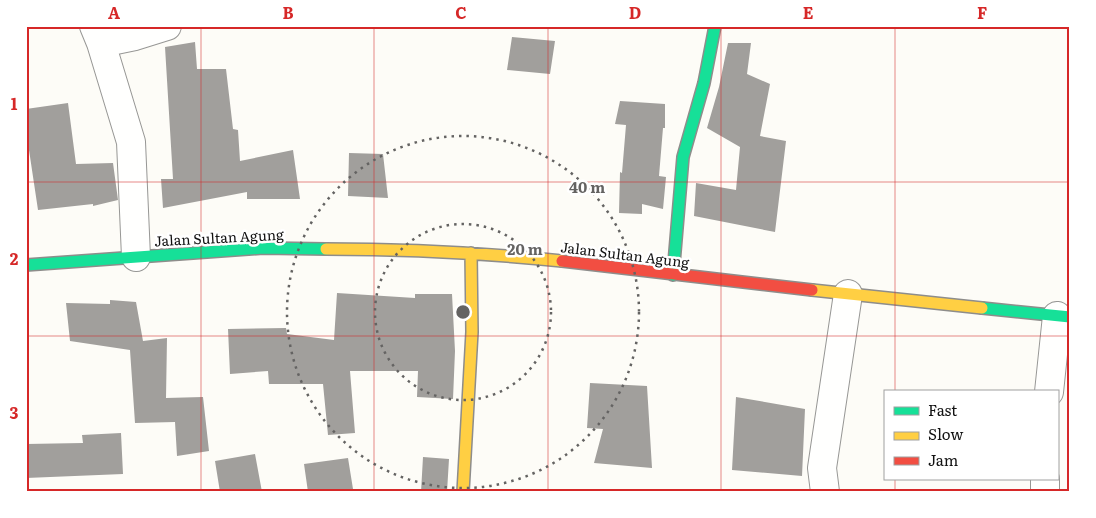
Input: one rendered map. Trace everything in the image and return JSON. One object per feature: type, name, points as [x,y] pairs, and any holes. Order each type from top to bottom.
[{"type":"main road","points":[[673,275],[683,157],[704,84],[715,26]]},
{"type":"main road","name":"Jalan Sultan Agung","points":[[26,264],[263,248],[388,249],[472,253],[560,261],[1064,317]]},
{"type":"main road","points":[[463,492],[472,332],[472,253]]},
{"type":"street","points":[[136,257],[130,140],[97,35],[135,36],[167,26]]},
{"type":"street","points":[[825,492],[822,468],[848,294]]},
{"type":"street","points":[[1049,390],[1064,317]]},
{"type":"building","points":[[512,37],[555,41],[550,74],[507,70]]},
{"type":"building","points":[[195,42],[197,69],[226,69],[233,129],[238,130],[240,161],[293,150],[300,199],[247,199],[247,192],[163,208],[161,179],[173,179],[165,47]]},
{"type":"building","points":[[728,43],[751,43],[747,74],[770,84],[760,136],[786,141],[775,232],[694,216],[696,183],[736,190],[740,147],[707,128],[719,87]]},
{"type":"building","points":[[620,101],[665,104],[665,128],[663,128],[659,176],[666,177],[663,209],[642,204],[642,214],[619,213],[620,172],[622,173],[626,125],[615,124]]},
{"type":"building","points":[[68,103],[76,164],[113,163],[118,200],[93,206],[93,204],[38,210],[26,130],[26,109]]},
{"type":"building","points":[[349,153],[383,154],[388,198],[348,196]]},
{"type":"building","points":[[337,293],[415,298],[415,294],[452,294],[455,351],[453,399],[417,397],[418,371],[350,371],[355,433],[328,435],[323,384],[269,384],[268,371],[230,374],[228,329],[286,328],[287,334],[334,340]]},
{"type":"building","points":[[110,300],[136,302],[143,341],[167,338],[166,398],[203,397],[209,451],[177,456],[175,422],[135,423],[130,350],[70,341],[66,303],[110,304]]},
{"type":"building","points":[[590,383],[647,386],[652,468],[594,463],[603,429],[587,428]]},
{"type":"building","points":[[736,397],[805,409],[802,476],[732,470]]},
{"type":"building","points":[[121,433],[123,474],[26,478],[26,444],[83,443],[82,435]]},
{"type":"building","points":[[255,454],[262,492],[220,492],[215,461]]},
{"type":"building","points":[[423,457],[449,459],[447,492],[421,492]]},
{"type":"building","points":[[348,458],[353,489],[335,492],[308,492],[304,464]]},
{"type":"traffic: fast","points":[[673,275],[683,157],[704,83],[715,26]]},
{"type":"traffic: fast","points":[[26,265],[263,248],[326,249]]},
{"type":"traffic: fast","points":[[982,308],[1070,317]]},
{"type":"traffic: slow","points":[[326,249],[444,252],[562,261]]},
{"type":"traffic: slow","points":[[463,492],[472,332],[471,253]]},
{"type":"traffic: slow","points":[[812,290],[982,308]]},
{"type":"traffic: jam","points":[[562,261],[812,290]]}]
